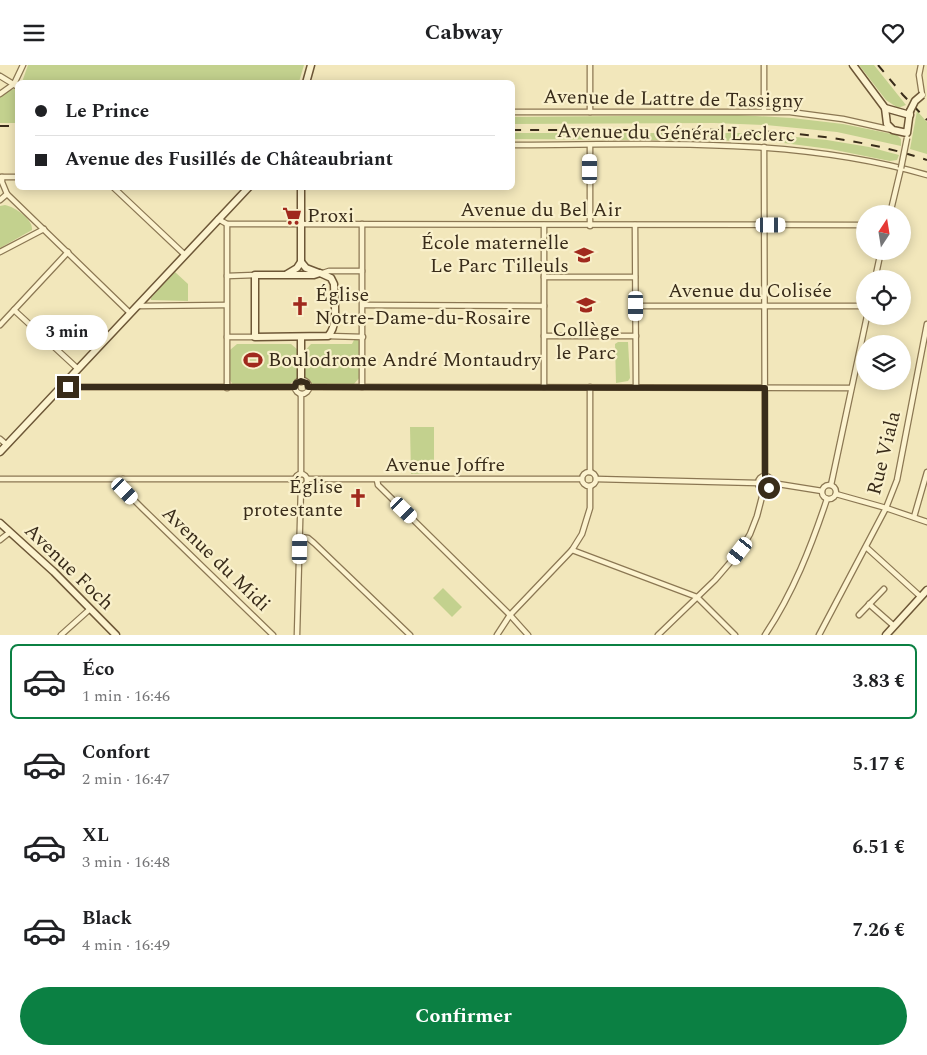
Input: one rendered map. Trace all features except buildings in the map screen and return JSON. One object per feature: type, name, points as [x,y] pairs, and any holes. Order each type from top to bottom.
[{"type":"street","points":[[18,80],[23,65]]},
{"type":"street","points":[[307,80],[311,65]]},
{"type":"street","points":[[590,65],[590,112]]},
{"type":"street","points":[[764,65],[764,111]]},
{"type":"street","points":[[854,65],[885,107],[888,118],[887,124],[893,130],[907,135]]},
{"type":"street","points":[[892,205],[901,168],[910,113],[915,101],[924,95],[919,75],[920,65]]},
{"type":"street","points":[[0,76],[15,84]]},
{"type":"street","points":[[0,94],[15,86]]},
{"type":"street","points":[[885,107],[896,112],[910,113]]},
{"type":"street","name":"Avenue de Lattre de Tassigny","points":[[515,112],[790,112],[843,119],[893,130]]},
{"type":"street","points":[[888,118],[896,112]]},
{"type":"street","name":"Avenue du Général Leclerc","points":[[515,145],[764,147],[839,155],[927,175]]},
{"type":"street","points":[[590,145],[590,226]]},
{"type":"street","points":[[764,147],[765,476]]},
{"type":"street","points":[[15,177],[1,177],[7,194],[130,313]]},
{"type":"street","points":[[116,190],[185,255]]},
{"type":"street","points":[[0,453],[246,190]]},
{"type":"street","points":[[301,190],[302,262],[306,267],[331,278],[334,284],[334,325],[332,332],[328,336]]},
{"type":"street","points":[[0,199],[7,194]]},
{"type":"street","points":[[218,219],[227,225],[227,388]]},
{"type":"street","points":[[362,224],[362,387]]},
{"type":"street","name":"Avenue du Bel Air","points":[[227,225],[856,225]]},
{"type":"street","points":[[544,225],[544,387]]},
{"type":"street","points":[[635,225],[636,387]]},
{"type":"street","points":[[0,252],[44,229]]},
{"type":"street","points":[[0,325],[68,252]]},
{"type":"street","points":[[286,275],[297,268],[302,262]]},
{"type":"street","points":[[227,276],[362,271]]},
{"type":"street","points":[[255,275],[255,337]]},
{"type":"street","points":[[544,277],[635,277]]},
{"type":"street","points":[[138,305],[226,305]]},
{"type":"street","points":[[363,305],[544,306]]},
{"type":"street","name":"Avenue du Colisée","points":[[636,306],[856,306]]},
{"type":"street","points":[[14,310],[78,369]]},
{"type":"street","name":"Rue Viala","points":[[819,635],[886,507],[896,480],[927,324]]},
{"type":"street","points":[[836,494],[831,485],[865,325]]},
{"type":"street","points":[[544,336],[636,336]]},
{"type":"street","points":[[226,337],[363,337]]},
{"type":"street","points":[[301,337],[301,381]]},
{"type":"street","points":[[301,394],[297,393],[296,383],[301,381],[307,383],[308,387]]},
{"type":"street","points":[[61,387],[295,387]]},
{"type":"street","points":[[308,387],[851,388]]},
{"type":"street","points":[[301,394],[307,391],[308,387]]},
{"type":"street","points":[[590,387],[590,473]]},
{"type":"street","points":[[301,394],[301,474]]},
{"type":"street","points":[[0,439],[7,445]]},
{"type":"street","points":[[914,517],[927,472]]},
{"type":"street","points":[[590,473],[595,475],[596,479],[594,485],[590,486],[584,484],[582,479],[586,474],[590,473]]},
{"type":"street","points":[[301,474],[305,475],[307,479],[305,485],[301,486]]},
{"type":"street","points":[[295,479],[297,475],[301,474]]},
{"type":"street","points":[[765,476],[770,478],[772,483],[769,488],[764,489],[759,487],[758,483],[759,478],[765,476]]},
{"type":"street","points":[[0,479],[295,479]]},
{"type":"street","name":"Avenue du Midi","points":[[123,479],[125,491],[142,509],[274,635]]},
{"type":"street","points":[[295,479],[297,485],[301,486]]},
{"type":"street","name":"Avenue Joffre","points":[[307,479],[582,479]]},
{"type":"street","points":[[596,479],[758,483]]},
{"type":"street","points":[[377,480],[378,485],[528,635]]},
{"type":"street","points":[[772,483],[822,491]]},
{"type":"street","points":[[822,491],[825,486],[831,485]]},
{"type":"street","points":[[297,635],[301,486]]},
{"type":"street","points":[[497,635],[510,615],[572,550],[582,534],[588,518],[590,486]]},
{"type":"street","points":[[658,635],[728,567],[740,551],[750,534],[757,516],[764,489]]},
{"type":"street","points":[[822,491],[827,499]]},
{"type":"street","points":[[836,494],[886,507],[927,522]]},
{"type":"street","points":[[827,499],[836,494]]},
{"type":"street","points":[[765,635],[777,618],[797,579],[815,537],[827,499]]},
{"type":"street","name":"Avenue Foch","points":[[0,523],[54,572],[116,635]]},
{"type":"street","points":[[0,540],[10,532]]},
{"type":"street","points":[[300,537],[308,538],[314,543],[410,635]]},
{"type":"street","points":[[866,547],[920,597]]},
{"type":"street","points":[[572,550],[698,597],[735,635]]},
{"type":"street","points":[[859,615],[884,589]]},
{"type":"street","points":[[886,635],[927,590]]},
{"type":"street","points":[[869,605],[894,627]]},
{"type":"street","points":[[61,635],[90,609]]},
{"type":"green space","points":[[28,65],[304,65],[300,80],[23,80]]},
{"type":"green space","points":[[859,65],[874,65],[906,105],[898,108],[886,100]]},
{"type":"green space","points":[[15,89],[15,123],[0,123],[0,96],[6,91]]},
{"type":"green space","points":[[917,111],[927,122],[927,154],[910,149]]},
{"type":"green space","points":[[738,115],[792,118],[843,124],[897,135],[901,139],[901,146],[837,132],[766,125],[714,123],[515,124],[515,117]]},
{"type":"green space","points":[[515,133],[753,133],[827,140],[869,147],[899,155],[897,160],[890,161],[830,149],[768,141],[515,139]]},
{"type":"green space","points":[[5,205],[23,214],[30,222],[32,230],[0,248],[0,206]]},
{"type":"green space","points":[[175,272],[188,284],[188,301],[151,300],[151,298]]},
{"type":"green space","points":[[354,340],[358,340],[360,343],[360,377],[354,384],[313,384],[305,378],[304,352],[311,344],[352,344]]},
{"type":"green space","points":[[618,342],[628,342],[630,378],[628,381],[616,383],[615,344]]},
{"type":"green space","points":[[237,344],[291,344],[298,350],[298,378],[290,384],[233,385],[230,380],[230,350]]},
{"type":"green space","points":[[410,427],[434,427],[434,473],[411,474]]},
{"type":"green space","points":[[443,588],[462,607],[452,617],[433,598]]},
{"type":"railway","points":[[878,65],[927,120]]},
{"type":"railway","points":[[0,126],[15,126]]},
{"type":"railway","points":[[515,130],[714,130],[786,133],[857,142],[927,160]]},
{"type":"place","name":"Proxi","points":[[292,216]]},
{"type":"place","name":"École maternelle Le Parc Tilleuls","points":[[584,255]]},
{"type":"place","name":"Collège le Parc","points":[[586,305]]},
{"type":"place","name":"Église Notre-Dame-du-Rosaire","points":[[300,306]]},
{"type":"place","name":"Boulodrome André Montaudry","points":[[253,360]]},
{"type":"place","name":"Église protestante","points":[[358,498]]},
{"type":"route","points":[[68,387],[295,387],[296,383],[303,381],[307,383],[308,387],[765,388],[765,476],[770,478],[772,483],[769,488]]}]
